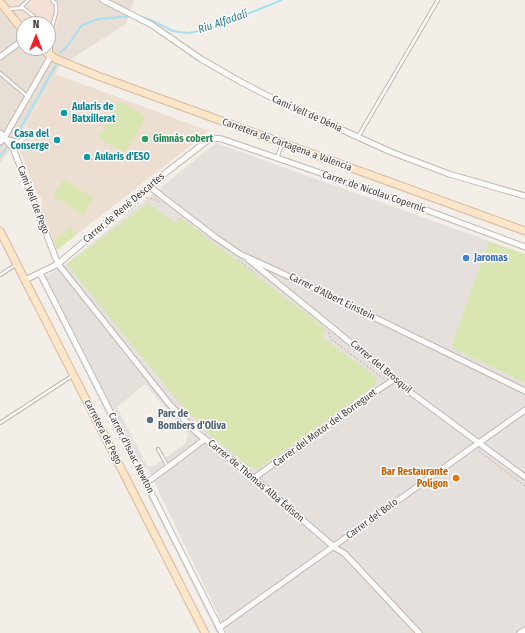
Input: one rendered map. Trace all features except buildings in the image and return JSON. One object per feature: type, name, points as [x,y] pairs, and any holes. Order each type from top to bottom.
[{"type":"main road","points":[[0,2],[16,22]]},
{"type":"main road","name":"Carretera de Cartagena a Valencia","points":[[51,56],[62,62],[98,76],[525,231]]},
{"type":"main road","name":"carretera de Pego","points":[[0,231],[205,633]]},
{"type":"street","name":"Camí Vell de Dénia","points":[[103,0],[152,25],[201,59],[276,100],[391,152],[449,174],[525,196]]},
{"type":"street","points":[[0,57],[16,45]]},
{"type":"street","points":[[0,142],[4,138],[51,56]]},
{"type":"street","name":"Camí Vell de Pego","points":[[0,133],[13,148],[58,264]]},
{"type":"street","name":"Carrer de René Descartes","points":[[25,280],[58,264],[208,140],[213,138],[222,139]]},
{"type":"street","name":"Carrer de Nicolau Copernic","points":[[222,139],[410,204],[525,247]]},
{"type":"street","name":"Carrer d'Albert Einstein","points":[[150,187],[215,237],[240,254],[314,288],[525,391]]},
{"type":"street","name":"Carrer del Brosquil","points":[[240,254],[402,386],[525,477]]},
{"type":"street","name":"Carrer de Thomas Alba Édison","points":[[58,264],[171,406],[196,432],[254,478],[334,547],[345,554],[419,633]]},
{"type":"street","name":"Carrer d'Isaac Newton","points":[[40,273],[220,630]]},
{"type":"street","name":"Carrer del Motor del Borreguet","points":[[254,478],[395,379]]},
{"type":"street","name":"Carrer del Bolo","points":[[220,630],[473,446],[525,410]]},
{"type":"street","points":[[146,482],[168,468],[205,439]]},
{"type":"street","points":[[520,633],[525,630]]},
{"type":"lane","points":[[20,8],[28,0]]},
{"type":"lane","points":[[52,0],[56,4],[55,16]]},
{"type":"lane","points":[[358,137],[438,0]]},
{"type":"lane","points":[[5,9],[23,8],[34,16]]},
{"type":"lane","points":[[0,73],[28,96]]},
{"type":"lane","points":[[19,141],[35,134]]},
{"type":"lane","points":[[4,138],[19,141],[24,145]]},
{"type":"lane","points":[[277,158],[282,143]]},
{"type":"lane","points":[[0,275],[17,264]]},
{"type":"lane","points":[[0,423],[74,374]]},
{"type":"lane","points":[[158,449],[168,468]]},
{"type":"path","points":[[144,198],[151,198],[162,204]]},
{"type":"path","points":[[124,216],[138,204],[140,200]]},
{"type":"path","points":[[238,260],[254,272]]},
{"type":"path","points":[[327,328],[331,339],[390,383]]},
{"type":"path","points":[[473,446],[525,486]]},
{"type":"shaded area","points":[[0,0],[134,0],[126,24],[59,67],[16,141],[0,163]]},
{"type":"shaded area","points":[[10,0],[56,0],[62,8],[56,32],[56,16],[18,16],[8,2]]},
{"type":"shaded area","points":[[55,74],[209,131],[57,250],[39,204],[43,202],[40,197],[38,198],[20,150],[27,142],[36,138],[34,130],[25,127]]},
{"type":"shaded area","points":[[216,143],[525,254],[525,633],[227,633],[147,467],[48,275],[66,264]],"holes":[[[145,384],[188,434],[186,443],[152,467],[147,466],[117,407]]]},
{"type":"shaded area","points":[[48,275],[147,467],[140,471],[222,633],[217,633],[39,280]]},
{"type":"green space","points":[[119,101],[146,117],[125,153],[98,138]]},
{"type":"green space","points":[[64,179],[94,198],[83,215],[53,196]]},
{"type":"green space","points":[[148,203],[175,223],[180,217],[326,329],[322,337],[376,377],[376,385],[258,469],[251,468],[209,434],[177,400],[67,264]]},
{"type":"green space","points":[[70,227],[76,235],[57,250],[54,240]]},
{"type":"green space","points":[[489,242],[525,254],[525,383],[451,347]]},
{"type":"waterway","name":"Riu Alfadalí","points":[[142,17],[173,31],[187,33],[207,30],[282,0]]},
{"type":"waterway","name":"Riu Alfadalí","points":[[60,53],[68,45],[82,25],[99,19],[131,16]]},
{"type":"waterway","name":"Riu Alfadalí","points":[[20,129],[56,65]]},
{"type":"waterway","name":"Riu Alfadalí","points":[[0,156],[6,148]]},
{"type":"place","name":"Aularis de Batxiilerat","points":[[64,113]]},
{"type":"place","name":"Gimnàs cobert","points":[[145,139]]},
{"type":"place","name":"Casa del Conserge","points":[[57,140]]},
{"type":"place","name":"Aularis d'ESO","points":[[87,157]]},
{"type":"place","name":"Jaromas","points":[[466,258]]},
{"type":"place","name":"Parc de Bombers d'Oliva","points":[[150,420]]},
{"type":"place","name":"Bar Restaurante Polígon","points":[[456,478]]}]
